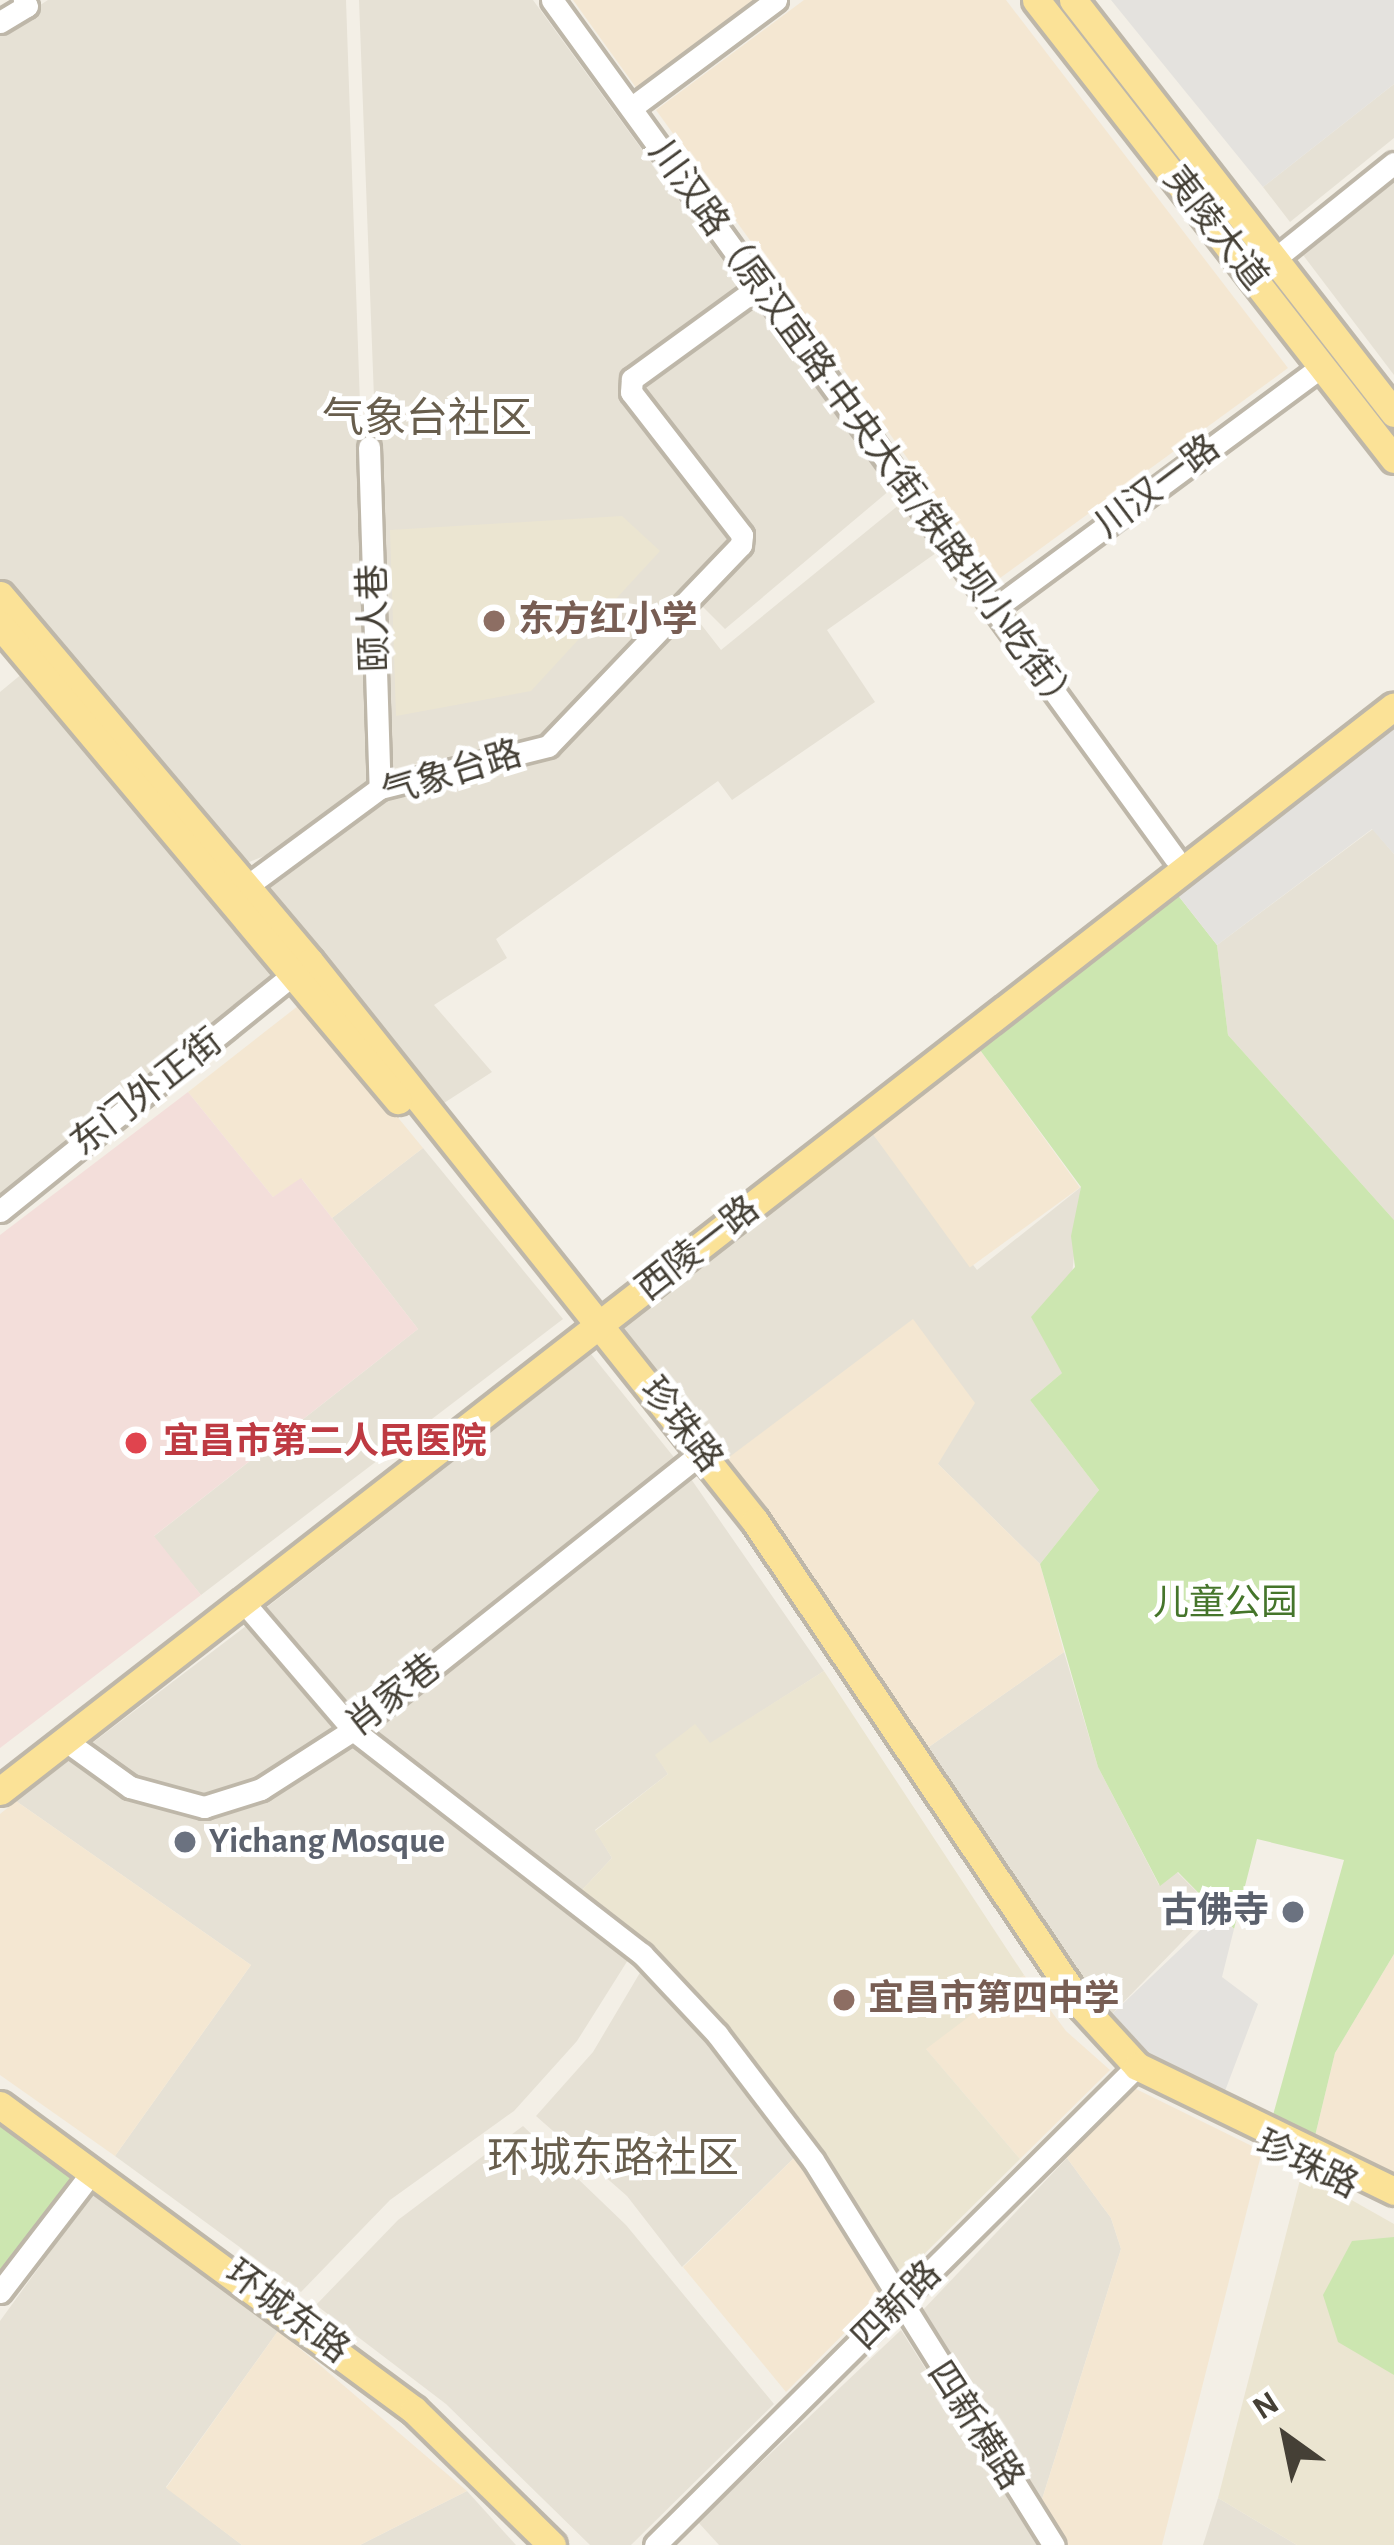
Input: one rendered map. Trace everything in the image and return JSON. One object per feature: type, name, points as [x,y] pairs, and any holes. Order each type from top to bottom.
[{"type":"main road","name":"夷陵大道","points":[[1036,0],[1394,459]]},
{"type":"main road","name":"夷陵大道","points":[[1073,0],[1394,413]]},
{"type":"main road","name":"珍珠路","points":[[0,595],[248,886],[754,1521],[1081,2005],[1131,2071],[1394,2191]]},
{"type":"main road","name":"珍珠路","points":[[0,625],[593,1324],[1070,2015],[1131,2071],[1394,2208]]},
{"type":"main road","name":"西陵一路","points":[[0,1791],[246,1605],[1175,858],[1394,690]]},
{"type":"main road","name":"西陵一路","points":[[0,1771],[593,1324],[1394,706]]},
{"type":"main road","name":"环城东路","points":[[0,2105],[414,2410],[552,2545]]},
{"type":"street","points":[[0,22],[27,6],[24,0]]},
{"type":"street","name":"川汉路（原汉宜路·中央大街/铁路坝小吃街）","points":[[552,0],[1175,858]]},
{"type":"street","points":[[631,108],[776,0]]},
{"type":"street","points":[[1277,257],[1394,163]]},
{"type":"street","name":"气象台路","points":[[248,886],[380,788],[548,746],[740,545],[742,535],[631,392],[632,379],[760,286]]},
{"type":"street","name":"川汉一路","points":[[994,609],[1322,365]]},
{"type":"street","name":"颐人巷","points":[[369,447],[380,788]]},
{"type":"street","name":"东门外正街","points":[[0,1211],[294,974]]},
{"type":"street","name":"肖家巷","points":[[66,1741],[130,1787],[204,1807],[261,1789],[353,1730],[691,1461]]},
{"type":"street","name":"四新横路","points":[[246,1605],[353,1730],[642,1954],[718,2034],[813,2160],[898,2306],[1054,2545]]},
{"type":"street","name":"四新路","points":[[655,2545],[1131,2071]]},
{"type":"street","points":[[0,2292],[92,2171]]},
{"type":"shaded area","points":[[48,0],[346,0],[373,781],[290,846],[244,864],[0,587],[0,31]]},
{"type":"shaded area","points":[[359,0],[533,0],[890,490],[725,629],[687,591],[543,736],[388,770]]},
{"type":"shaded area","points":[[573,0],[758,0],[637,89]]},
{"type":"shaded area","points":[[804,0],[1006,0],[1288,368],[996,581],[656,110]]},
{"type":"shaded area","points":[[1111,0],[1394,0],[1394,84],[1263,187]]},
{"type":"shaded area","points":[[1394,84],[1394,138],[1290,222],[1263,187]]},
{"type":"shaded area","points":[[1394,175],[1394,375],[1300,251]]},
{"type":"shaded area","points":[[900,504],[936,553],[827,630],[875,702],[732,800],[718,781],[496,939],[507,958],[434,1005],[492,1072],[444,1103],[267,887],[390,799],[551,760],[693,614],[721,650]]},
{"type":"shaded area","name":"东方红小学","points":[[622,516],[660,551],[531,691],[396,716],[390,530]]},
{"type":"shaded area","points":[[29,668],[283,978],[0,1201],[0,692]]},
{"type":"shaded area","points":[[1394,727],[1394,854],[1372,829],[1217,945],[1177,894]]},
{"type":"shaded area","points":[[1373,829],[1394,854],[1394,1220],[1228,1035],[1217,945]]},
{"type":"shaded area","points":[[303,1002],[423,1148],[332,1218],[302,1179],[273,1197],[188,1092]]},
{"type":"shaded area","points":[[980,1050],[1080,1188],[970,1267],[870,1130]]},
{"type":"shaded area","name":"宜昌市第二人民医院","points":[[188,1092],[273,1197],[301,1178],[418,1329],[154,1536],[201,1595],[0,1748],[0,1235]]},
{"type":"shaded area","points":[[873,1134],[977,1270],[1081,1187],[1062,1373],[1030,1400],[1099,1490],[1040,1564],[938,1464],[724,1461],[622,1328]]},
{"type":"shaded area","points":[[423,1148],[563,1319],[201,1595],[153,1537],[418,1329],[332,1218]]},
{"type":"shaded area","points":[[913,1319],[975,1403],[938,1464],[1040,1564],[1064,1652],[926,1749],[724,1461]]},
{"type":"shaded area","points":[[591,1354],[689,1476],[824,1671],[710,1744],[656,1755],[668,1774],[595,1830],[612,1858],[581,1891],[369,1726],[266,1608]]},
{"type":"shaded area","points":[[250,1623],[371,1754],[628,1960],[577,2041],[514,2111],[390,2200],[301,2292],[115,2156],[251,1965],[16,1801]]},
{"type":"shaded area","points":[[1064,1652],[1098,1767],[1159,1885],[1177,1872],[1214,1909],[1111,2015],[1078,1980],[926,1749]]},
{"type":"shaded area","name":"宜昌市第四中学","points":[[824,1671],[1024,1975],[926,2049],[1020,2159],[895,2283],[826,2161],[721,2025],[648,1946],[581,1891],[612,1858],[595,1831],[668,1774],[655,1755],[695,1724],[710,1743]]},
{"type":"shaded area","points":[[16,1801],[251,1965],[115,2156],[0,2075],[0,1814]]},
{"type":"shaded area","points":[[1216,1915],[1234,1929],[1222,1977],[1258,2004],[1225,2091],[1146,2054],[1111,2015]]},
{"type":"shaded area","points":[[1394,1954],[1394,2178],[1315,2136],[1335,2053]]},
{"type":"shaded area","points":[[641,1971],[710,2042],[797,2155],[682,2267],[627,2196],[536,2116],[593,2052]]},
{"type":"shaded area","points":[[1024,1975],[1066,2031],[1110,2070],[1020,2159],[925,2048]]},
{"type":"shaded area","points":[[1132,2087],[1262,2151],[1162,2545],[1061,2545],[1038,2512],[1121,2249],[1111,2218],[1067,2158]]},
{"type":"shaded area","points":[[523,2126],[626,2225],[774,2404],[631,2545],[590,2545],[446,2404],[316,2305],[398,2220]]},
{"type":"shaded area","points":[[797,2155],[882,2295],[786,2392],[683,2267]]},
{"type":"shaded area","points":[[1067,2158],[1111,2218],[1121,2249],[1038,2512],[921,2312]]},
{"type":"shaded area","points":[[1302,2172],[1394,2224],[1394,2545],[1297,2545],[1218,2498]]},
{"type":"shaded area","points":[[92,2194],[278,2331],[166,2487],[242,2545],[0,2545],[0,2321]]},
{"type":"shaded area","points":[[901,2330],[1037,2545],[719,2545],[698,2522]]},
{"type":"shaded area","points":[[278,2331],[467,2491],[360,2545],[242,2545],[166,2488]]},
{"type":"shaded area","points":[[467,2491],[516,2545],[360,2545]]},
{"type":"shaded area","points":[[1218,2498],[1297,2545],[1203,2545]]},
{"type":"green space","name":"儿童公园","points":[[1177,894],[1217,945],[1228,1035],[1394,1220],[1394,1954],[1335,2053],[1315,2136],[1273,2115],[1344,1860],[1257,1839],[1234,1929],[1178,1872],[1160,1886],[1098,1767],[1040,1564],[1099,1490],[1030,1400],[1062,1373],[1031,1317],[1075,1267],[1071,1236],[1081,1187],[980,1050]]},
{"type":"green space","points":[[0,2126],[72,2179],[0,2272]]},
{"type":"green space","points":[[1394,2237],[1394,2375],[1338,2342],[1323,2295],[1352,2241]]},
{"type":"place","name":"东方红小学","points":[[494,621]]},
{"type":"place","name":"宜昌市第二人民医院","points":[[136,1443]]},
{"type":"place","name":"Yichang Mosque","points":[[185,1842]]},
{"type":"place","name":"古佛寺","points":[[1293,1912]]},
{"type":"place","name":"宜昌市第四中学","points":[[844,2000]]},
{"type":"district","name":"气象台社区","points":[[427,419]]},
{"type":"district","name":"环城东路社区","points":[[613,2159]]}]
